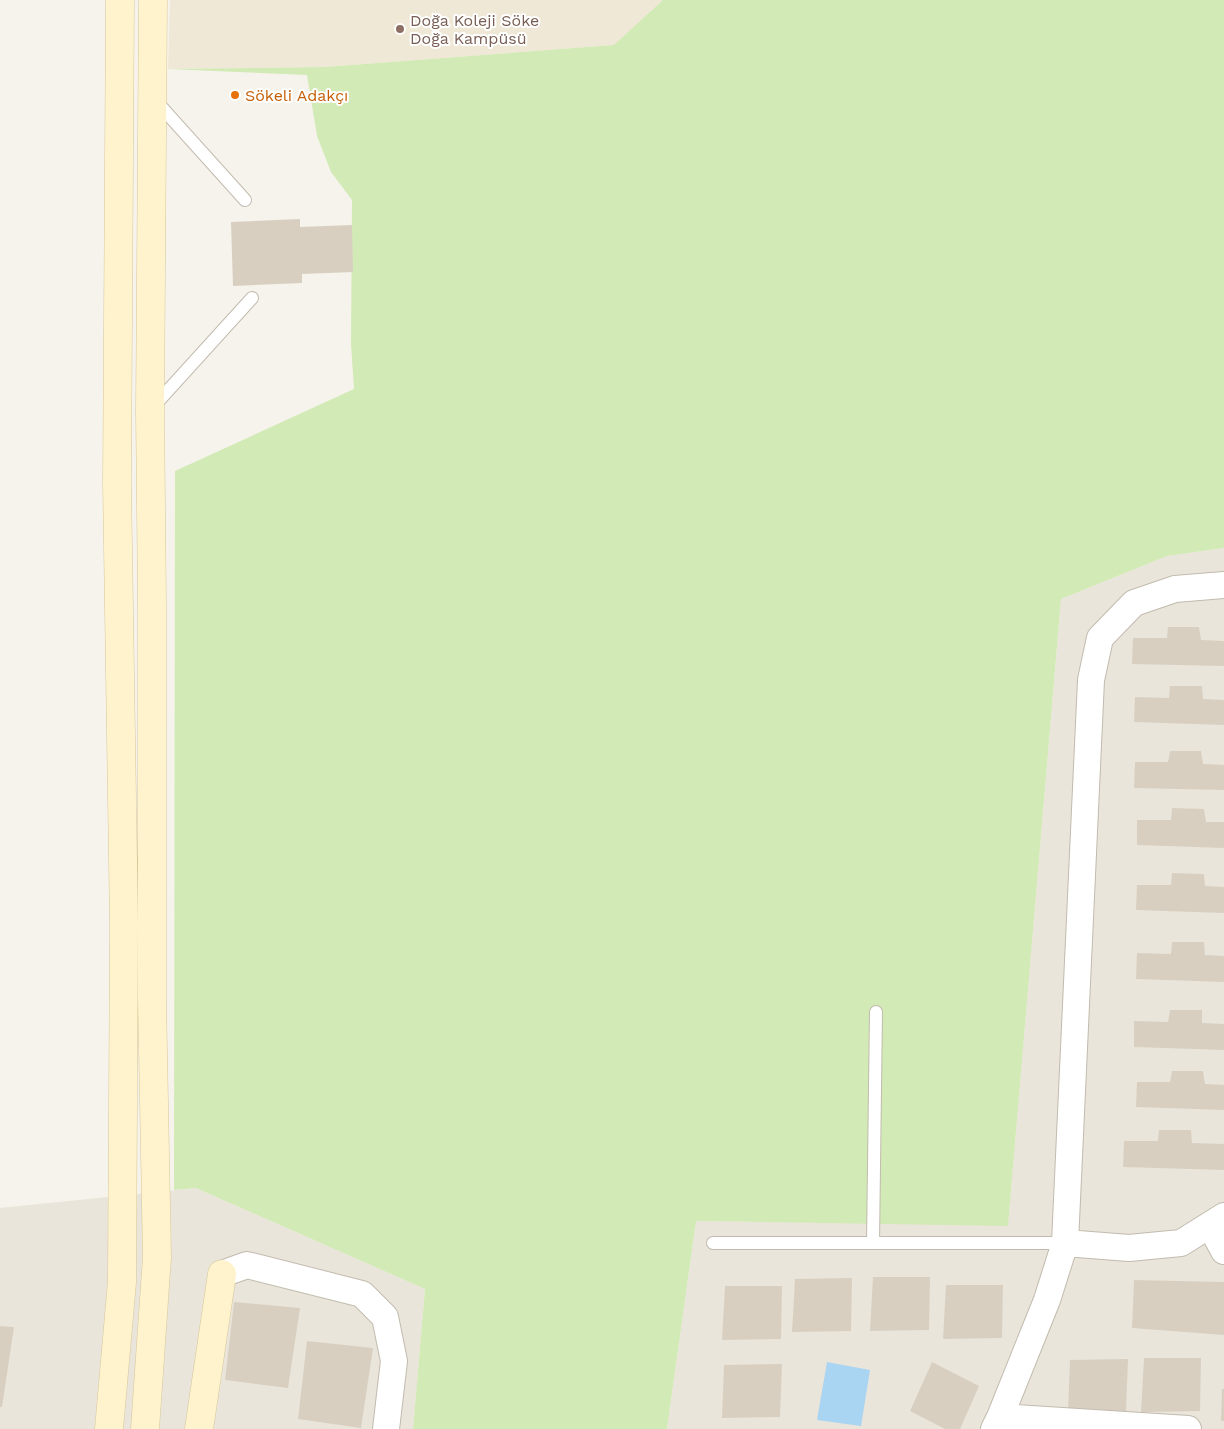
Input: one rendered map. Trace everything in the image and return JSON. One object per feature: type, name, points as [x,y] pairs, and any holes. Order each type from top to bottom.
[{"type":"main road","points":[[109,1429],[122,1282],[124,925],[117,483],[120,0]]},
{"type":"main road","points":[[145,1429],[156,1257],[152,999],[150,411],[153,0]]},
{"type":"main road","points":[[199,1429],[222,1274]]},
{"type":"street","points":[[1188,1429],[997,1423],[1047,1300],[1065,1243],[1091,680],[1100,638],[1134,603],[1176,589],[1224,585]]},
{"type":"street","points":[[1065,1243],[1129,1248],[1181,1242],[1217,1221],[1224,1251]]},
{"type":"street","points":[[222,1274],[247,1265],[362,1294],[385,1318],[394,1361],[386,1429]]},
{"type":"lane","points":[[152,97],[245,200]]},
{"type":"lane","points":[[150,411],[252,298]]},
{"type":"lane","points":[[873,1243],[876,1012]]},
{"type":"lane","points":[[713,1243],[1065,1243]]},
{"type":"shaded area","name":"Doğa Koleji Söke Doğa Kampüsü","points":[[170,0],[663,0],[615,45],[325,67],[168,69]]},
{"type":"shaded area","points":[[1224,548],[1224,1429],[667,1429],[696,1221],[1008,1225],[1061,599],[1167,556]]},
{"type":"shaded area","points":[[196,1188],[425,1289],[413,1429],[0,1429],[0,1208]]},
{"type":"green space","points":[[663,0],[1224,0],[1224,548],[1167,556],[1061,599],[1008,1226],[696,1221],[667,1429],[413,1429],[425,1289],[196,1188],[174,1190],[175,471],[354,389],[351,344],[352,200],[331,172],[317,136],[307,75],[168,69],[325,67],[614,45]]},
{"type":"water","points":[[827,1362],[870,1370],[861,1426],[817,1420]]},
{"type":"building","points":[[300,219],[300,227],[352,225],[353,272],[302,274],[302,283],[233,286],[231,222]]},
{"type":"building","points":[[1168,627],[1199,627],[1201,640],[1224,641],[1224,666],[1132,664],[1133,638],[1167,638]]},
{"type":"building","points":[[1170,686],[1202,686],[1203,699],[1224,700],[1224,725],[1134,722],[1135,697],[1169,698]]},
{"type":"building","points":[[1170,751],[1201,751],[1203,764],[1224,765],[1224,790],[1134,788],[1135,762],[1168,762]]},
{"type":"building","points":[[1172,808],[1204,809],[1206,822],[1224,822],[1224,848],[1137,845],[1137,820],[1171,820]]},
{"type":"building","points":[[1172,873],[1204,874],[1205,886],[1224,887],[1224,913],[1136,910],[1137,885],[1171,885]]},
{"type":"building","points":[[1172,942],[1204,942],[1205,955],[1224,956],[1224,982],[1136,979],[1137,953],[1171,954]]},
{"type":"building","points":[[1170,1010],[1202,1010],[1202,1023],[1224,1024],[1224,1050],[1134,1047],[1134,1021],[1168,1022]]},
{"type":"building","points":[[1172,1071],[1203,1071],[1205,1084],[1224,1085],[1224,1110],[1136,1107],[1137,1082],[1170,1082]]},
{"type":"building","points":[[1159,1130],[1191,1130],[1192,1143],[1224,1144],[1224,1170],[1123,1167],[1124,1141],[1158,1141]]},
{"type":"building","points":[[873,1277],[930,1277],[929,1330],[870,1331]]},
{"type":"building","points":[[852,1278],[851,1331],[792,1332],[795,1279]]},
{"type":"building","points":[[1134,1280],[1224,1282],[1224,1335],[1132,1328]]},
{"type":"building","points":[[946,1285],[1003,1285],[1002,1338],[943,1339]]},
{"type":"building","points":[[725,1286],[782,1286],[781,1339],[722,1340]]},
{"type":"building","points":[[234,1302],[300,1308],[288,1388],[225,1380]]},
{"type":"building","points":[[0,1326],[14,1327],[2,1407],[0,1407]]},
{"type":"building","points":[[307,1341],[373,1348],[361,1428],[298,1419]]},
{"type":"building","points":[[1144,1358],[1201,1358],[1200,1411],[1141,1412]]},
{"type":"building","points":[[1128,1359],[1126,1412],[1068,1413],[1070,1360]]},
{"type":"building","points":[[932,1362],[979,1386],[960,1429],[945,1429],[910,1411]]},
{"type":"building","points":[[782,1364],[780,1417],[722,1418],[724,1365]]},
{"type":"building","points":[[1222,1389],[1224,1389],[1224,1421],[1221,1421]]},
{"type":"place","name":"Doğa Koleji Söke Doğa Kampüsü","points":[[400,29]]},
{"type":"place","name":"Sökeli Adakçı","points":[[235,95]]}]
